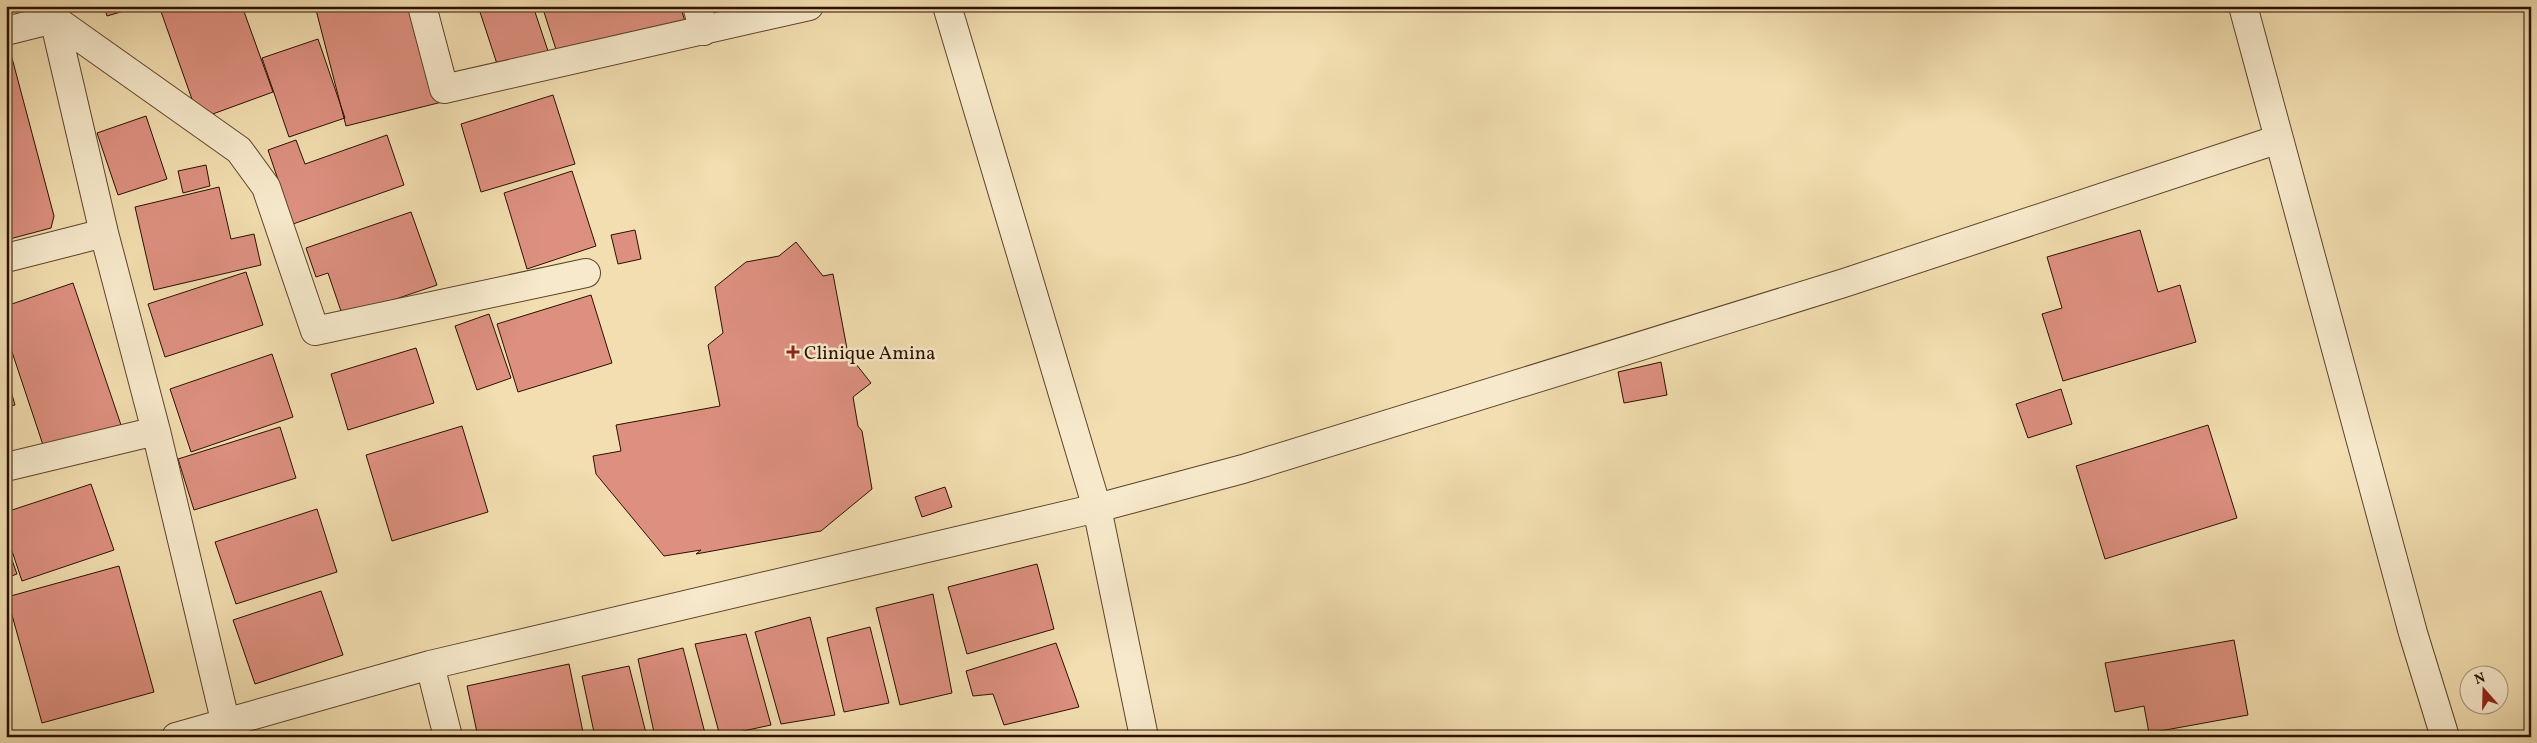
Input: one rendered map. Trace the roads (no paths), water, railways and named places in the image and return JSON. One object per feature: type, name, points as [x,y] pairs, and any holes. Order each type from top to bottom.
[{"type":"street","points":[[422,6],[444,89],[701,19],[809,6]]},
{"type":"street","points":[[947,6],[1097,508],[1144,737]]},
{"type":"street","points":[[2243,6],[2412,633],[2445,737]]},
{"type":"street","points":[[6,31],[53,13]]},
{"type":"street","points":[[53,13],[104,233],[156,431],[227,730]]},
{"type":"street","points":[[53,13],[239,150],[266,187],[315,331],[586,272]]},
{"type":"street","points":[[176,737],[227,730],[430,665],[1097,508],[1243,469],[1834,286],[2279,139]]},
{"type":"street","points":[[6,258],[104,233]]},
{"type":"street","points":[[6,466],[156,431]]},
{"type":"street","points":[[430,665],[448,737]]},
{"type":"place","name":"Clinique Amina","points":[[793,352]]}]
